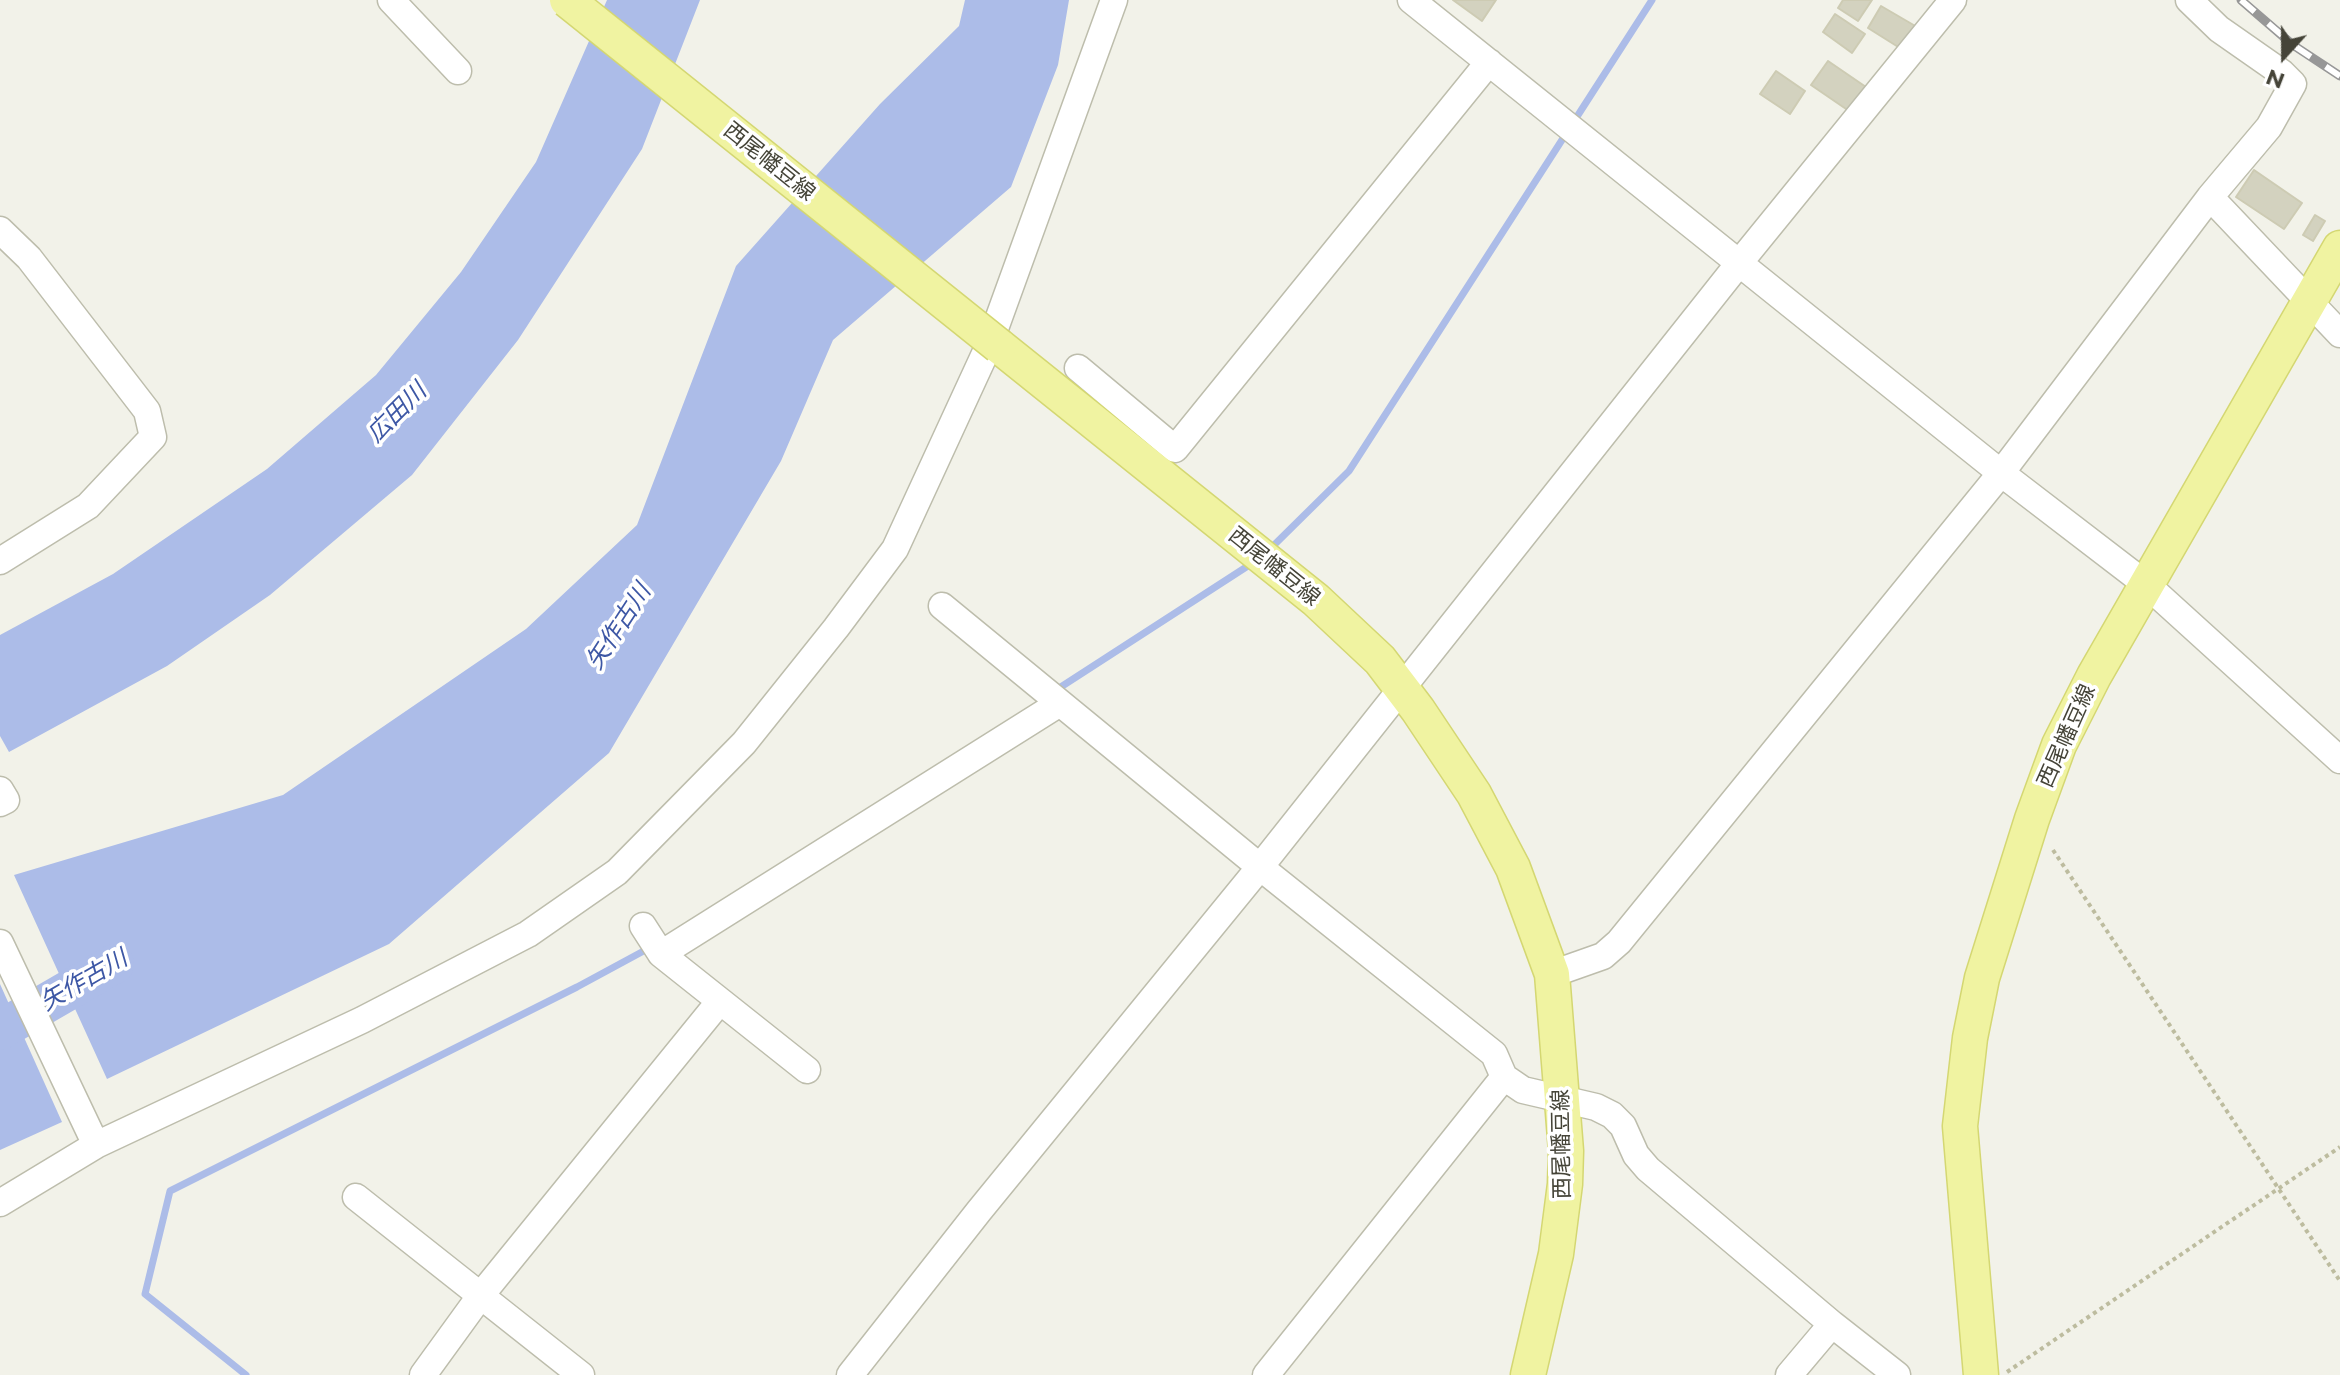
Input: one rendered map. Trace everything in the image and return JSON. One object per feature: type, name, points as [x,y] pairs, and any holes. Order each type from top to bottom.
[{"type":"main road","name":"西尾幡豆線","points":[[567,0],[1316,600],[1380,660],[1402,689],[1481,807],[1513,868],[1552,974],[1566,1151],[1561,1222],[1548,1294],[1528,1375]]},
{"type":"main road","name":"西尾幡豆線","points":[[1981,1375],[1960,1126],[1970,1038],[1982,978],[2032,819],[2059,745],[2094,676],[2340,248]]},
{"type":"street","points":[[391,0],[458,71]]},
{"type":"street","points":[[0,1203],[93,1138],[362,1020],[528,934],[617,872],[744,743],[895,549],[989,345],[1114,0]]},
{"type":"street","points":[[1411,0],[2001,473],[2147,585],[2340,760]]},
{"type":"street","points":[[850,1375],[1953,0]]},
{"type":"street","points":[[1552,974],[1603,956],[1619,942],[2001,473],[2210,197],[2269,127],[2293,84],[2219,29],[2189,0]]},
{"type":"street","points":[[1078,368],[1175,449],[1489,62]]},
{"type":"street","points":[[2210,197],[2340,334]]},
{"type":"street","points":[[0,561],[88,506],[153,437],[147,411],[29,258],[7,236]]},
{"type":"street","points":[[942,606],[1494,1054],[1504,1077],[1523,1090],[1596,1107],[1612,1115],[1623,1126],[1636,1155],[1648,1169],[1897,1375]]},
{"type":"street","points":[[661,954],[1060,703]]},
{"type":"street","points":[[643,926],[661,954],[807,1070]]},
{"type":"street","points":[[0,943],[93,1138]]},
{"type":"street","points":[[423,1375],[481,1295],[720,1001]]},
{"type":"street","points":[[1266,1375],[1504,1077]]},
{"type":"street","points":[[356,1197],[581,1375]]},
{"type":"street","points":[[1789,1375],[1832,1324]]},
{"type":"path","points":[[2032,819],[2340,1281]]},
{"type":"path","points":[[2003,1375],[2340,1147]]},
{"type":"water","name":"広田川","points":[[607,0],[700,0],[642,149],[518,340],[412,475],[270,595],[167,666],[9,752],[0,736],[0,635],[113,574],[267,469],[376,375],[461,272],[536,162]]},
{"type":"water","points":[[965,0],[1069,0],[1058,65],[1011,187],[833,340],[781,461],[609,753],[389,944],[107,1079],[14,875],[283,795],[526,629],[637,525],[736,266],[880,104],[959,26]]},
{"type":"water","points":[[0,984],[62,1122],[0,1150]]},
{"type":"building","points":[[1453,0],[1496,0],[1482,21]]},
{"type":"building","points":[[1843,0],[1872,0],[1858,21],[1838,8]]},
{"type":"building","points":[[1881,6],[1917,27],[1903,50],[1868,28]]},
{"type":"building","points":[[1835,14],[1865,34],[1852,53],[1823,32]]},
{"type":"building","points":[[1828,61],[1866,87],[1849,111],[1811,85]]},
{"type":"building","points":[[1776,71],[1805,91],[1790,114],[1760,94]]},
{"type":"building","points":[[2254,170],[2302,203],[2284,229],[2236,197]]},
{"type":"building","points":[[2315,215],[2325,221],[2313,241],[2303,235]]},
{"type":"waterway","points":[[1270,549],[1349,471],[1652,0]]},
{"type":"waterway","points":[[1053,692],[1254,562]]},
{"type":"waterway","points":[[246,1375],[145,1294],[170,1191],[651,947]]},
{"type":"waterway","name":"矢作古川","points":[[0,1030],[114,964]]},
{"type":"railway","points":[[2241,0],[2293,45],[2340,76]]}]
